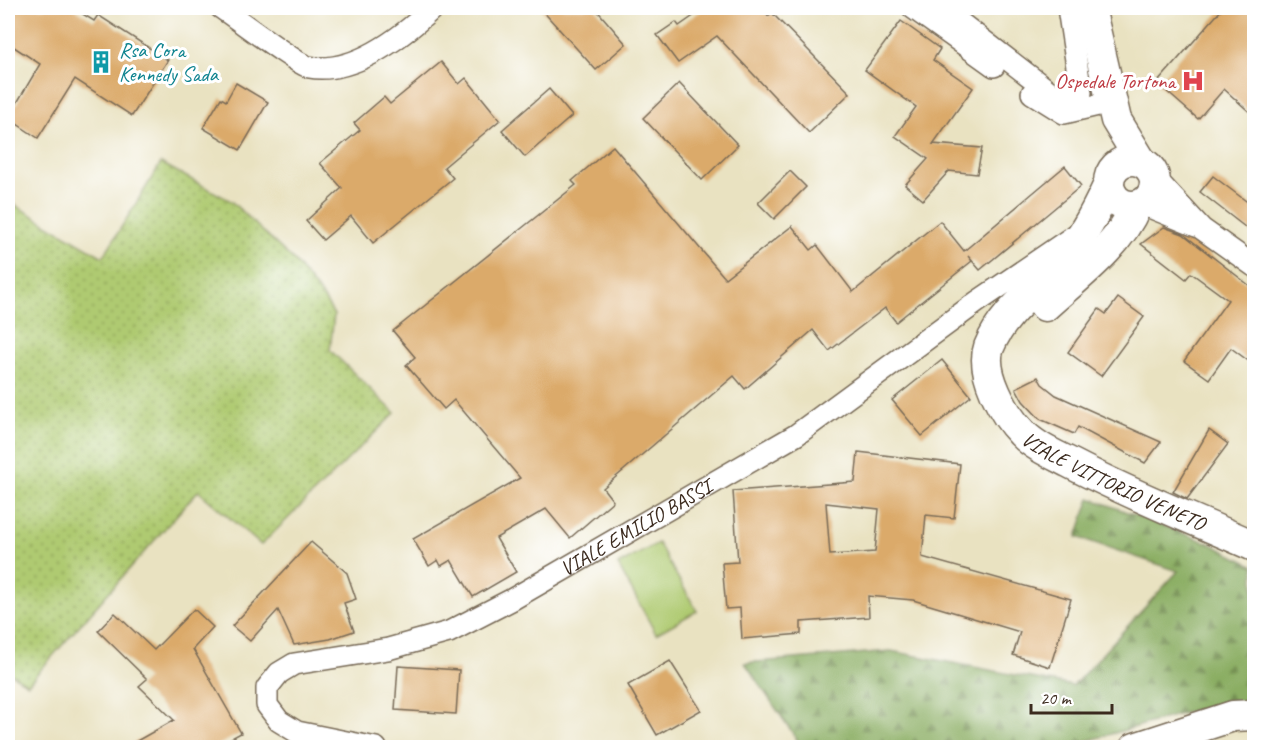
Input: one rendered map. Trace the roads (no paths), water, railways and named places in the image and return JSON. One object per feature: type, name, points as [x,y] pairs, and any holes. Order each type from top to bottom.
[{"type":"street","points":[[221,8],[308,67],[352,64],[410,29],[433,8]]},
{"type":"street","points":[[913,8],[1054,110],[1064,113],[1113,111]]},
{"type":"street","points":[[941,8],[1054,95],[1081,93],[1068,8]]},
{"type":"street","points":[[995,390],[1007,357],[1035,315],[1109,248],[1127,227],[1133,184],[1113,111],[1090,8]]},
{"type":"street","points":[[1133,184],[1254,266]]},
{"type":"street","name":"VIALE VITTORIO VENETO","points":[[1133,184],[1089,225],[1057,267],[1014,309],[989,348],[987,375],[1022,433],[1041,447],[1098,477],[1254,546]]},
{"type":"street","name":"VIALE EMILIO BASSI","points":[[376,747],[297,732],[279,721],[267,705],[267,688],[279,673],[294,664],[388,649],[449,632],[511,600],[796,435],[977,302],[1089,225]]},
{"type":"street","points":[[1135,747],[1233,716],[1254,715]]},
{"type":"place","name":"Rsa Cora Kennedy Sada","points":[[101,62]]},
{"type":"place","name":"Ospedale Tortona","points":[[1193,81]]}]
